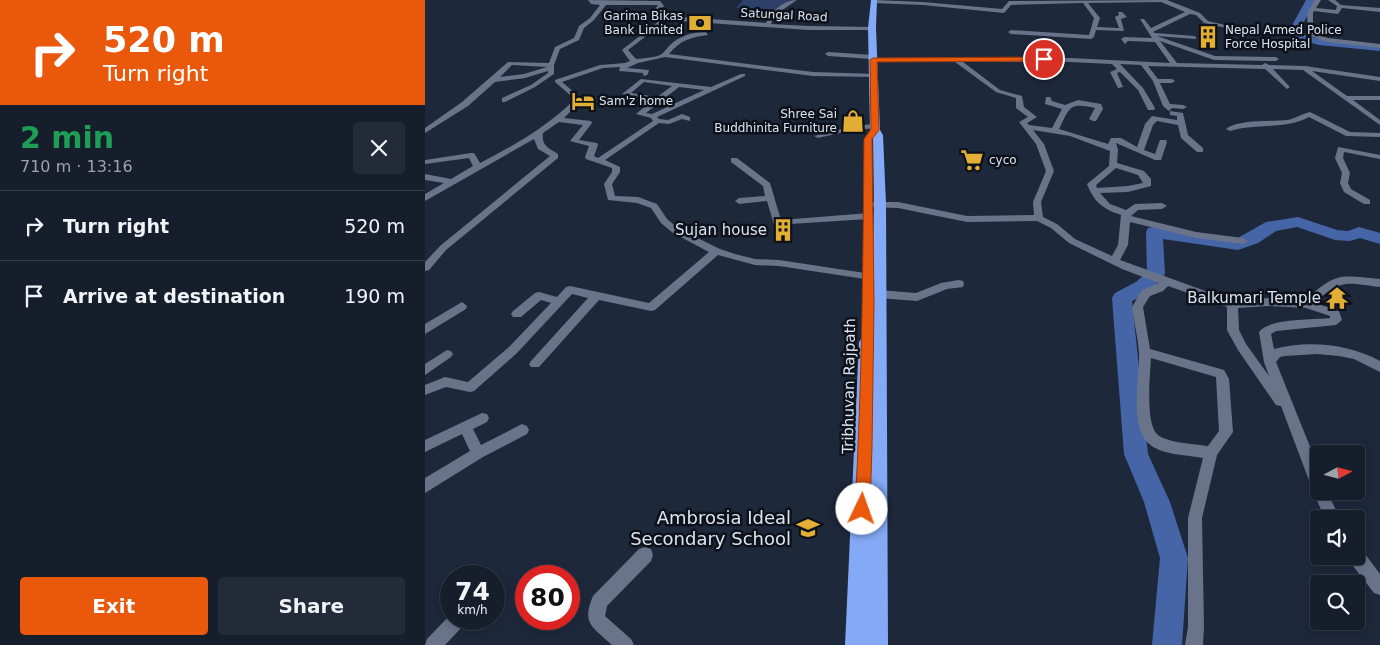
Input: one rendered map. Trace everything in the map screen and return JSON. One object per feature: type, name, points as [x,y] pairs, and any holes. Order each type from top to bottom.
[{"type":"highway","name":"Tribhuvan Rajpath","points":[[857,645],[870,509],[875,283],[873,208],[878,135],[875,128],[875,76],[872,28],[874,1]]},
{"type":"highway","name":"Tribhuvan Rajpath","points":[[870,509],[877,645]]},
{"type":"street","points":[[591,0],[593,3],[660,3],[661,6],[657,11],[666,18],[625,50],[634,61]]},
{"type":"street","points":[[768,24],[773,14],[794,0]]},
{"type":"street","points":[[1317,0],[1309,19],[1310,34],[1327,40],[1380,46]]},
{"type":"street","points":[[874,1],[918,1],[964,8],[1004,11],[1006,2],[1163,1],[1198,14],[1206,22],[1235,28]]},
{"type":"street","points":[[1011,32],[1091,37],[1097,18],[1083,1]]},
{"type":"street","points":[[1336,3],[1370,2],[1380,5]]},
{"type":"street","points":[[505,100],[533,86],[551,69],[557,48],[577,39],[581,27],[592,19],[604,3]]},
{"type":"street","points":[[1313,9],[1338,12],[1336,3]]},
{"type":"street","points":[[1336,3],[1380,10]]},
{"type":"street","points":[[1154,36],[1189,12]]},
{"type":"street","points":[[1093,28],[1123,30],[1118,17],[1124,17],[1120,13]]},
{"type":"street","name":"Satungal Road","points":[[666,18],[808,28],[872,28]]},
{"type":"street","points":[[1142,20],[1175,66]]},
{"type":"street","points":[[1175,35],[1179,32],[1188,32]]},
{"type":"street","points":[[665,56],[669,47],[684,38],[698,33],[706,34]]},
{"type":"street","points":[[1125,42],[1124,39],[1154,36],[1175,35],[1194,38]]},
{"type":"street","points":[[1154,36],[1214,58],[1276,59]]},
{"type":"street","points":[[827,54],[873,59],[1113,61],[1175,66],[1305,68],[1380,78]]},
{"type":"street","points":[[557,81],[602,66],[625,65],[634,61],[656,59],[665,56],[813,74],[875,76]]},
{"type":"street","points":[[1259,59],[1287,87]]},
{"type":"street","points":[[956,60],[998,91],[1021,97],[1020,108],[1033,116],[1023,122],[1040,144],[1050,171],[1037,202],[1039,218]]},
{"type":"street","points":[[1113,61],[1141,89],[1151,108]]},
{"type":"street","points":[[425,131],[465,104],[511,63],[551,69]]},
{"type":"street","points":[[1143,64],[1156,81],[1169,109],[1180,116],[1184,136],[1200,150]]},
{"type":"street","points":[[625,65],[621,70],[647,72],[645,74]]},
{"type":"street","points":[[1305,68],[1380,123]]},
{"type":"street","points":[[493,80],[525,76],[551,69]]},
{"type":"street","points":[[425,198],[478,167],[494,161],[539,133],[558,120],[576,102],[573,94],[557,81],[551,69]]},
{"type":"street","points":[[1120,87],[1113,72],[1121,70]]},
{"type":"street","points":[[599,161],[655,118],[743,75]]},
{"type":"street","points":[[657,98],[625,94],[643,80],[712,89]]},
{"type":"street","points":[[1156,81],[1172,81]]},
{"type":"street","points":[[678,84],[657,98],[640,114],[669,122],[682,116],[687,118]]},
{"type":"street","points":[[1048,98],[1048,102],[1051,104],[1066,108]]},
{"type":"street","points":[[1346,98],[1380,98]]},
{"type":"street","points":[[1055,130],[1066,108],[1078,102],[1098,106],[1099,109],[1093,119]]},
{"type":"street","points":[[1169,109],[1183,107]]},
{"type":"street","points":[[1230,129],[1238,124],[1282,124],[1310,115],[1349,134],[1380,135]]},
{"type":"street","points":[[1140,151],[1149,124],[1155,118],[1181,123]]},
{"type":"street","points":[[558,120],[588,123],[574,141],[594,145],[589,157],[616,167],[616,172],[608,184],[611,198],[638,200],[654,206],[663,221],[716,251],[744,260],[768,264],[779,263],[875,283],[917,297],[945,286],[959,284]]},
{"type":"street","points":[[1028,127],[1055,130],[1103,144],[1113,150]]},
{"type":"street","points":[[818,136],[853,128],[875,128]]},
{"type":"street","points":[[425,268],[443,248],[555,156],[541,147],[538,140],[539,133]]},
{"type":"street","points":[[1371,135],[1380,143]]},
{"type":"street","points":[[1163,142],[1158,158],[1118,140],[1114,140],[1112,143],[1113,168],[1091,184],[1099,202],[1104,206],[1125,213],[1126,217],[1196,235],[1243,240]]},
{"type":"street","points":[[1367,202],[1347,190],[1344,183],[1346,173],[1339,158],[1341,149],[1380,157]]},
{"type":"street","points":[[425,162],[471,156],[478,167]]},
{"type":"street","points":[[734,160],[767,185],[777,223],[898,205],[967,219],[1039,218],[1072,241],[1126,268],[1146,273],[1232,305],[1268,302],[1307,304],[1335,314],[1336,320],[1331,322],[1274,327],[1265,332],[1269,362],[1310,466]]},
{"type":"street","points":[[1094,191],[1128,190],[1148,184],[1147,179],[1141,173],[1112,164]]},
{"type":"street","points":[[425,177],[453,182]]},
{"type":"street","points":[[739,201],[770,198]]},
{"type":"street","points":[[1114,261],[1123,244],[1126,217],[1135,207],[1162,206]]},
{"type":"street","points":[[425,390],[445,382],[470,387],[513,350],[570,290],[651,307],[716,251]]},
{"type":"street","points":[[1307,304],[1326,287],[1342,279],[1380,284]]},
{"type":"street","points":[[1168,281],[1159,288],[1146,293],[1137,307],[1145,352],[1143,412],[1149,434],[1153,438],[1165,445],[1211,453]]},
{"type":"street","points":[[517,314],[539,296],[560,301]]},
{"type":"street","points":[[535,364],[596,296]]},
{"type":"street","points":[[1232,305],[1233,330],[1237,339],[1279,400],[1287,406]]},
{"type":"street","points":[[425,330],[462,306]]},
{"type":"street","points":[[1269,362],[1275,353],[1285,351],[1332,352],[1358,356],[1380,367]]},
{"type":"street","points":[[1145,352],[1220,372],[1223,379],[1223,399],[1226,412],[1225,432],[1211,453],[1195,518],[1196,627],[1194,645]]},
{"type":"street","points":[[425,370],[447,354]]},
{"type":"street","points":[[425,446],[482,418]]},
{"type":"street","points":[[465,427],[477,453]]},
{"type":"street","points":[[425,486],[477,453],[522,430]]},
{"type":"street","points":[[625,645],[596,619],[599,602],[645,555]]},
{"type":"street","points":[[1363,565],[1380,587]]},
{"type":"street","points":[[433,645],[447,630]]},
{"type":"shaded area","points":[[743,0],[795,0],[778,10],[736,8]]},
{"type":"waterway","points":[[1311,0],[1295,29],[1297,36],[1319,42],[1380,48]]},
{"type":"waterway","points":[[1167,645],[1174,558],[1157,502],[1136,454],[1122,298],[1143,287],[1156,274],[1154,232],[1238,245],[1252,239],[1272,226],[1298,222],[1335,235],[1350,236],[1359,232],[1380,239]]},
{"type":"place","name":"Garima Bikas Bank Limited","points":[[700,23]]},
{"type":"place","name":"Nepal Armed Police Force Hospital","points":[[1208,37]]},
{"type":"place","name":"Sam'z home","points":[[583,101]]},
{"type":"place","name":"Shree Sai Buddhinita Furniture","points":[[853,121]]},
{"type":"place","name":"cyco","points":[[972,160]]},
{"type":"place","name":"Sujan house","points":[[783,230]]},
{"type":"place","name":"Balkumari Temple","points":[[1337,298]]},
{"type":"place","name":"Ambrosia Ideal Secondary School","points":[[808,528]]},
{"type":"route","points":[[862,509],[868,303],[868,139],[875,130],[875,76],[873,60],[999,61],[1044,59]]}]
